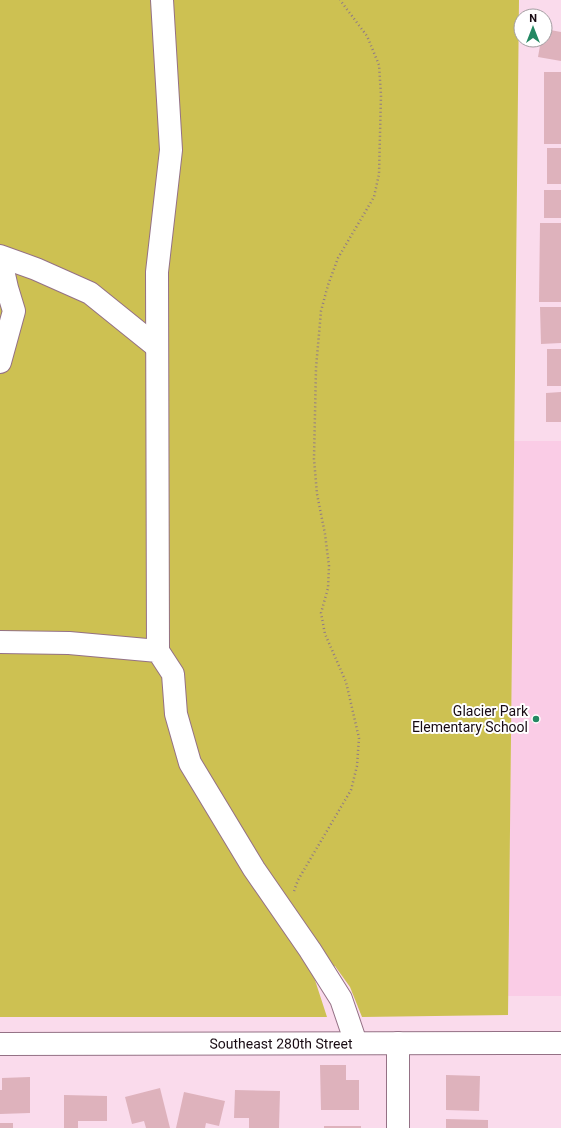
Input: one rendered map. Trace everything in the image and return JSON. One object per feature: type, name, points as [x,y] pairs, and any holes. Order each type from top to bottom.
[{"type":"street","points":[[162,0],[171,150],[157,272],[158,651],[173,674],[176,714],[190,763],[254,869],[341,999],[356,1043]]},
{"type":"street","points":[[0,257],[36,269],[90,293],[157,348]]},
{"type":"street","points":[[0,257],[14,310],[0,362]]},
{"type":"street","points":[[0,642],[69,643],[158,651]]},
{"type":"street","points":[[398,1043],[398,1128]]},
{"type":"street","name":"Southeast 280th Street","points":[[0,1044],[561,1043]]},
{"type":"path","points":[[285,914],[298,880],[351,790],[357,766],[359,738],[346,682],[325,634],[321,613],[328,588],[328,566],[325,534],[317,494],[314,459],[316,368],[322,311],[328,284],[338,258],[374,197],[379,174],[381,95],[379,65],[368,36],[340,0]]},
{"type":"shaded area","points":[[0,0],[519,0],[519,8],[513,8],[513,48],[518,48],[508,1015],[362,1017],[350,987],[335,966],[314,977],[327,1017],[0,1017]]},
{"type":"shaded area","name":"Glacier Park Elementary School","points":[[514,441],[561,441],[561,996],[508,996]]},
{"type":"building","points":[[553,30],[561,32],[561,61],[538,57],[540,48],[553,48]]},
{"type":"building","points":[[544,72],[561,72],[561,144],[544,144]]},
{"type":"building","points":[[547,148],[561,148],[561,184],[547,184]]},
{"type":"building","points":[[544,190],[561,190],[561,218],[544,218]]},
{"type":"building","points":[[540,223],[561,223],[561,302],[539,302]]},
{"type":"building","points":[[540,307],[561,307],[561,343],[541,344]]},
{"type":"building","points":[[547,349],[561,349],[561,386],[547,386]]},
{"type":"building","points":[[561,392],[561,422],[546,422],[546,393]]},
{"type":"building","points":[[320,1065],[346,1065],[346,1080],[359,1080],[359,1110],[321,1110]]},
{"type":"building","points":[[446,1075],[480,1076],[479,1111],[446,1110]]},
{"type":"building","points":[[30,1077],[30,1113],[0,1114],[0,1090],[2,1090],[2,1078]]},
{"type":"building","points":[[160,1088],[170,1128],[146,1128],[144,1121],[132,1124],[125,1097]]},
{"type":"building","points":[[235,1090],[280,1091],[279,1128],[249,1128],[249,1118],[234,1118]]},
{"type":"building","points":[[184,1092],[225,1101],[219,1126],[206,1123],[205,1128],[176,1128]]},
{"type":"building","points":[[64,1095],[107,1096],[107,1121],[78,1121],[78,1128],[64,1128]]},
{"type":"building","points":[[446,1119],[488,1120],[488,1128],[446,1128]]},
{"type":"building","points":[[0,1123],[13,1123],[13,1128],[0,1128]]},
{"type":"building","points":[[324,1126],[361,1126],[361,1128],[324,1128]]},
{"type":"place","name":"Glacier Park Elementary School","points":[[536,719]]}]
